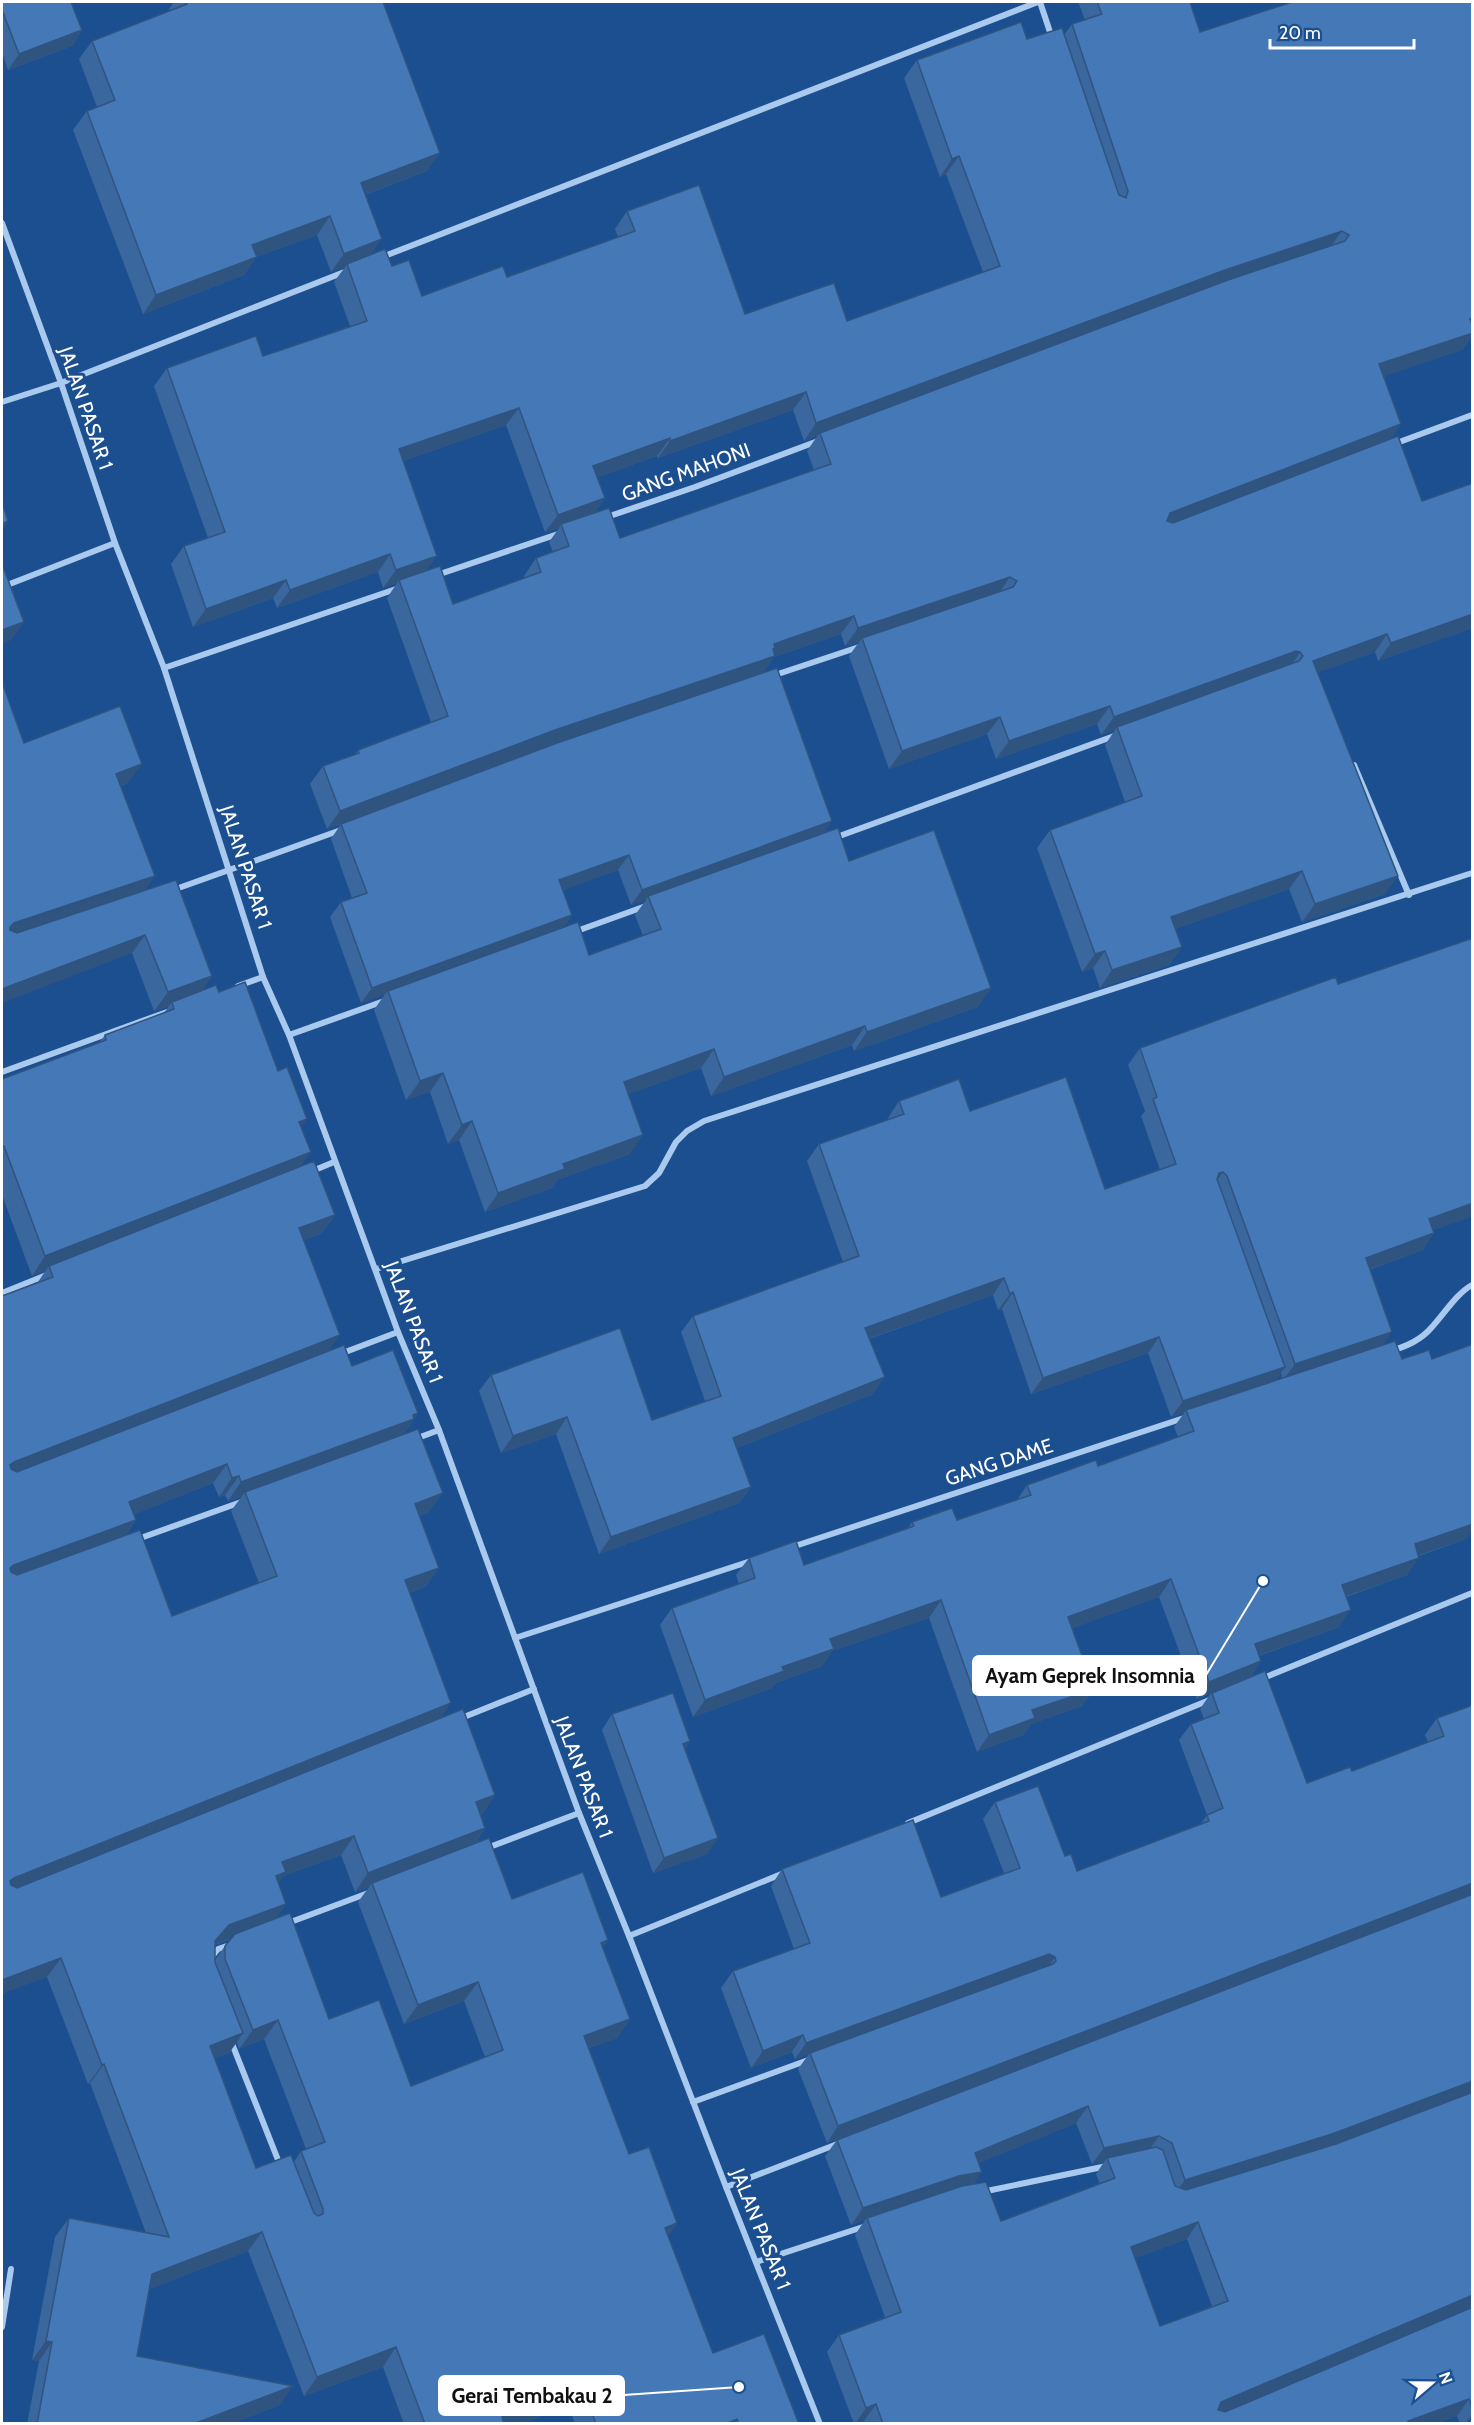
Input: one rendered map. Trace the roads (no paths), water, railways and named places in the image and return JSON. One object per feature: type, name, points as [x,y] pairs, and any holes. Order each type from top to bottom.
[{"type":"street","points":[[372,261],[1039,2],[1055,46]]},
{"type":"street","name":"JALAN PASAR 1","points":[[2,223],[61,383],[116,543],[164,668],[263,976],[289,1035],[398,1332],[439,1431],[579,1813],[820,2424]]},
{"type":"street","points":[[2,402],[61,383],[350,270]]},
{"type":"street","points":[[1387,447],[1473,415]]},
{"type":"street","name":"GANG MAHONI","points":[[594,522],[828,438]]},
{"type":"street","points":[[435,576],[571,530]]},
{"type":"street","points":[[2,587],[116,543]]},
{"type":"street","points":[[164,668],[401,587]]},
{"type":"street","points":[[760,680],[874,642]]},
{"type":"street","points":[[826,841],[1128,731]]},
{"type":"street","points":[[1350,757],[1409,895]]},
{"type":"street","points":[[165,893],[343,829]]},
{"type":"street","points":[[376,1269],[645,1186],[658,1173],[676,1142],[687,1131],[704,1121],[1473,873]]},
{"type":"street","points":[[569,934],[658,901]]},
{"type":"street","points":[[231,988],[263,976]]},
{"type":"street","points":[[289,1035],[390,999]]},
{"type":"street","points":[[2,1072],[176,1009]]},
{"type":"street","points":[[307,1173],[334,1162]]},
{"type":"street","points":[[2,1293],[56,1271]]},
{"type":"street","points":[[1387,1352],[1420,1338],[1431,1329],[1456,1298],[1473,1285]]},
{"type":"street","points":[[332,1357],[398,1332]]},
{"type":"street","name":"GANG DAME","points":[[785,1550],[1190,1417]]},
{"type":"street","points":[[406,1443],[439,1431]]},
{"type":"street","points":[[125,1544],[249,1499]]},
{"type":"street","points":[[515,1638],[762,1557]]},
{"type":"street","points":[[1251,1683],[1473,1593]]},
{"type":"street","points":[[456,1720],[534,1689]]},
{"type":"street","points":[[896,1828],[1217,1697]]},
{"type":"street","points":[[480,1850],[579,1813]]},
{"type":"street","points":[[629,1936],[796,1869]]},
{"type":"street","points":[[284,1924],[382,1887]]},
{"type":"street","points":[[206,1963],[218,1949],[240,1941]]},
{"type":"street","points":[[228,2034],[284,2175]]},
{"type":"street","points":[[693,2102],[816,2057]]},
{"type":"street","points":[[726,2187],[848,2140]]},
{"type":"street","points":[[971,2194],[1113,2165]]},
{"type":"street","points":[[756,2262],[869,2224]]},
{"type":"street","points":[[2,2327],[11,2269]]},
{"type":"place","name":"Ayam Geprek Insomnia","points":[[1263,1581]]},
{"type":"place","name":"Gerai Tembakau 2","points":[[739,2387]]}]
